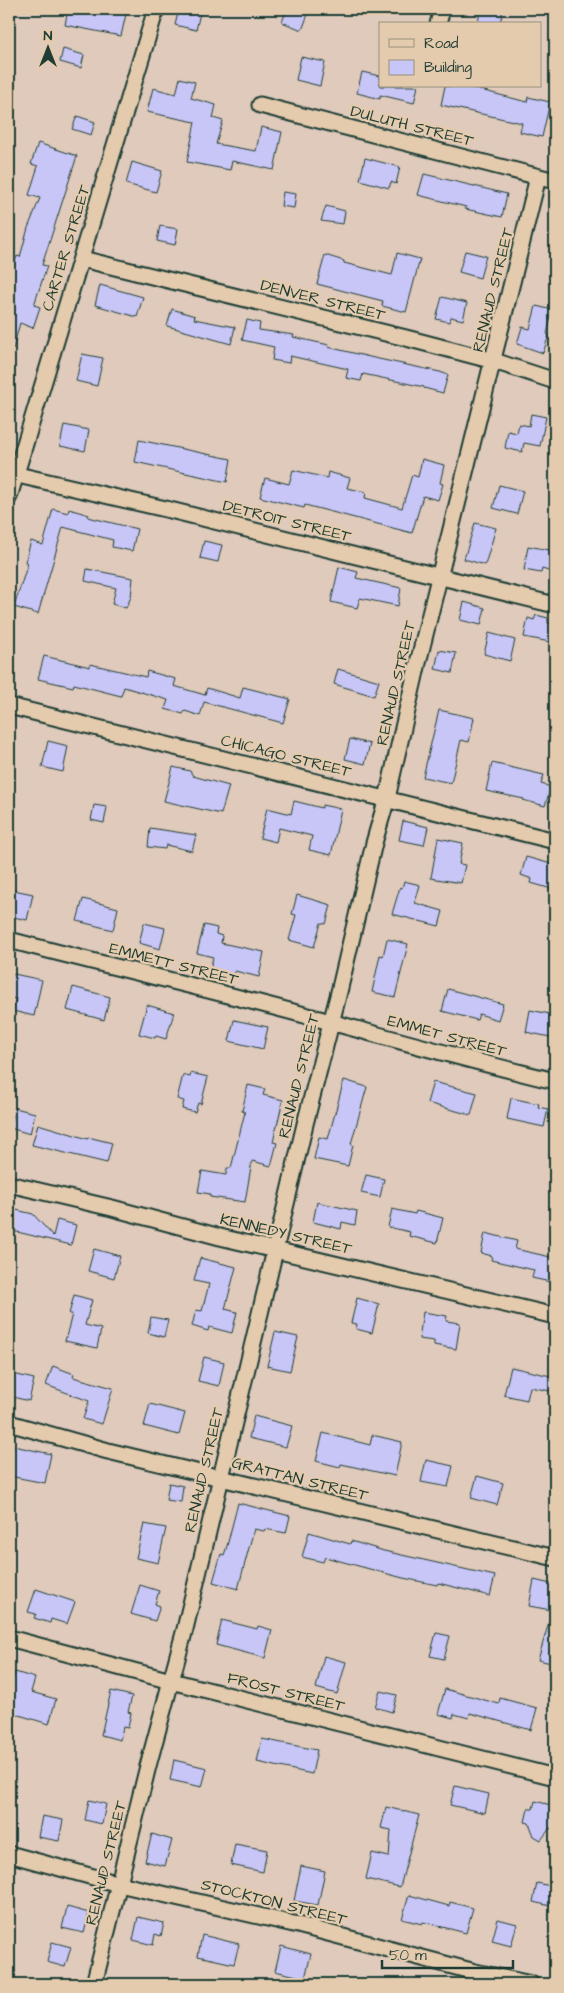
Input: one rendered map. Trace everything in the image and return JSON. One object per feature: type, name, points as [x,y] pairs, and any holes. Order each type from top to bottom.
[{"type":"street","name":"CARTER STREET","points":[[9,497],[12,474],[82,259],[156,9]]},
{"type":"street","points":[[439,22],[442,9]]},
{"type":"street","name":"DULUTH STREET","points":[[260,105],[555,181]]},
{"type":"street","name":"RENAUD STREET","points":[[94,1984],[221,1478],[274,1249],[331,1024],[374,843],[387,798],[417,666],[538,177]]},
{"type":"street","name":"DENVER STREET","points":[[82,259],[494,361],[555,381]]},
{"type":"street","name":"DETROIT STREET","points":[[12,474],[170,510],[555,605]]},
{"type":"street","name":"CHICAGO STREET","points":[[9,706],[555,841]]},
{"type":"street","name":"EMMETT STREET","points":[[9,940],[120,970],[252,1001],[331,1024]]},
{"type":"street","name":"EMMET STREET","points":[[331,1024],[480,1064],[555,1081]]},
{"type":"street","name":"KENNEDY STREET","points":[[9,1184],[112,1208],[220,1237],[555,1316]]},
{"type":"street","name":"GRATTAN STREET","points":[[9,1423],[108,1451],[555,1558]]},
{"type":"street","name":"FROST STREET","points":[[9,1638],[171,1681],[555,1777]]},
{"type":"street","name":"STOCKTON STREET","points":[[9,1854],[119,1884],[298,1925],[473,1978],[531,1984]]},
{"type":"building","points":[[68,9],[99,9],[126,14],[121,36],[65,25]]},
{"type":"building","points":[[179,9],[201,9],[196,30],[175,25]]},
{"type":"building","points":[[287,9],[310,9],[302,30],[282,22]]},
{"type":"building","points":[[480,9],[503,9],[500,22],[478,22]]},
{"type":"building","points":[[63,49],[84,55],[81,68],[60,62]]},
{"type":"building","points":[[301,57],[325,62],[320,86],[296,80]]},
{"type":"building","points":[[362,72],[379,76],[379,88],[418,88],[414,103],[380,95],[380,99],[357,93]]},
{"type":"building","points":[[180,78],[195,82],[191,98],[216,105],[213,118],[223,121],[216,144],[256,151],[261,127],[282,132],[274,170],[232,161],[230,170],[187,162],[195,122],[147,112],[153,88],[176,94]]},
{"type":"building","points":[[445,88],[473,88],[527,102],[528,97],[550,102],[542,137],[520,132],[522,123],[441,105]]},
{"type":"building","points":[[77,116],[95,122],[91,135],[72,129]]},
{"type":"building","points":[[38,143],[77,156],[42,265],[47,266],[34,305],[40,307],[33,328],[20,323],[13,349],[9,348],[9,280],[17,256],[20,257],[28,228],[40,198],[29,195],[38,166],[31,164]]},
{"type":"building","points":[[365,158],[400,167],[396,184],[391,182],[389,188],[360,180]]},
{"type":"building","points":[[132,162],[162,171],[156,192],[126,184]]},
{"type":"building","points":[[424,174],[507,194],[502,217],[465,209],[466,207],[418,195]]},
{"type":"building","points":[[283,192],[296,194],[294,208],[281,206]]},
{"type":"building","points":[[326,206],[345,211],[343,224],[321,221]]},
{"type":"building","points":[[160,226],[178,229],[175,245],[157,241]]},
{"type":"building","points":[[465,251],[486,256],[480,278],[459,272]]},
{"type":"building","points":[[397,253],[420,259],[406,312],[382,306],[383,301],[317,284],[325,255],[344,261],[344,263],[392,275]]},
{"type":"building","points":[[100,285],[143,297],[137,317],[95,305]]},
{"type":"building","points":[[442,297],[467,303],[463,320],[451,317],[449,322],[436,319]]},
{"type":"building","points":[[536,306],[553,310],[547,334],[549,335],[543,353],[517,344],[522,327],[530,329]]},
{"type":"building","points":[[172,309],[195,316],[194,319],[235,327],[231,344],[167,326]]},
{"type":"building","points":[[247,320],[260,323],[259,330],[294,335],[293,337],[329,345],[328,347],[440,372],[448,375],[443,393],[363,374],[361,381],[346,378],[348,369],[290,356],[289,363],[272,360],[274,347],[242,340]]},
{"type":"building","points":[[82,354],[103,358],[97,386],[76,381]]},
{"type":"building","points":[[531,414],[546,417],[540,446],[524,443],[522,452],[505,448],[508,431],[517,433],[519,424],[529,426]]},
{"type":"building","points":[[64,425],[89,430],[85,451],[60,446]]},
{"type":"building","points":[[139,440],[231,459],[227,482],[135,462]]},
{"type":"building","points":[[422,459],[444,465],[440,483],[443,484],[438,500],[423,496],[412,533],[305,505],[304,508],[260,497],[265,478],[289,484],[293,470],[327,478],[328,472],[350,478],[347,488],[366,492],[365,498],[402,508],[412,475],[418,477]]},
{"type":"building","points":[[499,485],[523,491],[517,514],[493,508]]},
{"type":"building","points":[[53,509],[68,513],[69,509],[89,515],[88,517],[137,529],[132,551],[112,547],[113,540],[63,527],[38,614],[14,607],[28,563],[25,562],[31,541],[43,545]]},
{"type":"building","points":[[475,523],[496,528],[485,565],[464,559]]},
{"type":"building","points":[[204,541],[222,545],[218,562],[200,558]]},
{"type":"building","points":[[528,546],[555,551],[555,573],[542,569],[541,573],[524,570]]},
{"type":"building","points":[[339,567],[358,572],[356,578],[401,588],[398,606],[360,598],[357,608],[331,602]]},
{"type":"building","points":[[87,569],[133,578],[131,597],[126,608],[112,604],[116,588],[85,581]]},
{"type":"building","points":[[464,602],[485,608],[481,625],[460,620]]},
{"type":"building","points":[[536,615],[548,618],[548,623],[554,624],[550,642],[524,637],[528,618],[534,620]]},
{"type":"building","points":[[489,633],[515,640],[510,661],[484,654]]},
{"type":"building","points":[[439,650],[456,653],[452,673],[435,669]]},
{"type":"building","points":[[44,656],[146,677],[147,671],[176,679],[174,686],[205,695],[207,688],[240,698],[243,687],[290,699],[283,723],[204,702],[200,716],[185,711],[183,714],[165,709],[168,700],[124,687],[121,696],[74,684],[73,687],[38,679]]},
{"type":"building","points":[[338,669],[379,681],[374,696],[334,684]]},
{"type":"building","points":[[439,710],[474,718],[469,742],[461,740],[451,783],[423,777]]},
{"type":"building","points":[[350,739],[370,744],[365,764],[345,759]]},
{"type":"building","points":[[48,741],[68,746],[63,772],[42,767]]},
{"type":"building","points":[[492,763],[544,775],[541,784],[551,787],[545,806],[524,799],[486,791]]},
{"type":"building","points":[[173,767],[190,771],[193,776],[229,786],[221,814],[164,801]]},
{"type":"building","points":[[294,801],[322,808],[322,805],[341,809],[331,855],[309,850],[312,836],[279,828],[276,842],[260,838],[267,808],[291,814]]},
{"type":"building","points":[[94,805],[107,807],[104,823],[91,820]]},
{"type":"building","points":[[403,821],[428,827],[424,845],[399,840]]},
{"type":"building","points":[[150,828],[196,835],[192,851],[166,845],[165,849],[148,847]]},
{"type":"building","points":[[438,838],[463,843],[459,864],[465,865],[461,883],[431,878]]},
{"type":"building","points":[[526,857],[555,865],[555,890],[531,883],[532,879],[521,875]]},
{"type":"building","points":[[404,881],[420,885],[415,903],[443,911],[439,926],[392,914],[400,887],[402,888]]},
{"type":"building","points":[[9,889],[33,894],[27,920],[9,916]]},
{"type":"building","points":[[297,895],[331,905],[326,924],[321,923],[314,947],[289,940],[296,915],[292,914]]},
{"type":"building","points":[[83,899],[118,908],[113,930],[77,921]]},
{"type":"building","points":[[144,923],[165,928],[160,949],[139,943]]},
{"type":"building","points":[[204,925],[217,928],[216,934],[222,936],[221,943],[264,952],[259,977],[235,971],[234,975],[210,970],[213,957],[197,953]]},
{"type":"building","points":[[387,939],[408,944],[395,997],[372,992],[380,955],[383,956]]},
{"type":"building","points":[[9,973],[42,980],[34,1016],[13,1011],[16,999],[9,997]]},
{"type":"building","points":[[73,987],[110,997],[104,1020],[67,1010]]},
{"type":"building","points":[[448,989],[503,1004],[498,1020],[479,1014],[477,1020],[442,1011]]},
{"type":"building","points":[[147,1005],[174,1013],[166,1039],[139,1034]]},
{"type":"building","points":[[530,1010],[555,1015],[555,1038],[526,1032]]},
{"type":"building","points":[[234,1020],[268,1027],[263,1049],[229,1041]]},
{"type":"building","points":[[191,1073],[208,1077],[201,1104],[198,1103],[195,1112],[182,1109],[184,1101],[177,1099],[183,1075],[190,1077]]},
{"type":"building","points":[[344,1080],[367,1087],[351,1144],[353,1145],[348,1166],[314,1159],[319,1137],[328,1139]]},
{"type":"building","points":[[433,1082],[477,1093],[471,1115],[427,1103]]},
{"type":"building","points":[[248,1085],[265,1089],[263,1095],[283,1100],[273,1142],[277,1143],[271,1166],[252,1161],[245,1202],[210,1197],[210,1194],[198,1192],[202,1171],[226,1175],[227,1168],[231,1168],[245,1112],[242,1111]]},
{"type":"building","points":[[511,1098],[539,1104],[538,1107],[548,1109],[544,1127],[507,1119]]},
{"type":"building","points":[[15,1108],[35,1113],[30,1134],[10,1128]]},
{"type":"building","points":[[38,1124],[88,1139],[88,1137],[112,1143],[107,1163],[32,1145]]},
{"type":"building","points":[[366,1175],[384,1179],[380,1197],[361,1193]]},
{"type":"building","points":[[317,1202],[357,1211],[355,1225],[342,1222],[341,1229],[313,1222]]},
{"type":"building","points":[[12,1209],[33,1214],[53,1236],[57,1220],[76,1225],[71,1245],[9,1230]]},
{"type":"building","points":[[392,1209],[415,1214],[416,1211],[443,1218],[437,1243],[409,1236],[410,1232],[388,1227]]},
{"type":"building","points":[[485,1233],[517,1241],[515,1249],[555,1258],[555,1283],[532,1278],[534,1270],[491,1260],[492,1256],[481,1253]]},
{"type":"building","points":[[94,1249],[120,1256],[114,1278],[88,1271]]},
{"type":"building","points":[[200,1258],[236,1267],[225,1309],[237,1312],[232,1333],[209,1327],[208,1331],[192,1326],[196,1310],[202,1311],[209,1284],[194,1281]]},
{"type":"building","points":[[74,1295],[92,1300],[85,1325],[101,1329],[97,1348],[65,1341],[72,1314],[69,1314]]},
{"type":"building","points":[[357,1298],[379,1304],[372,1333],[356,1329],[357,1324],[351,1323]]},
{"type":"building","points":[[423,1312],[447,1316],[446,1321],[460,1323],[456,1349],[434,1345],[434,1341],[419,1339]]},
{"type":"building","points":[[151,1317],[168,1320],[164,1337],[148,1333]]},
{"type":"building","points":[[275,1332],[298,1337],[290,1371],[267,1366]]},
{"type":"building","points":[[204,1357],[224,1362],[219,1386],[198,1381]]},
{"type":"building","points":[[53,1366],[74,1374],[73,1377],[113,1388],[102,1424],[83,1419],[89,1401],[46,1385]]},
{"type":"building","points":[[511,1367],[555,1377],[555,1392],[530,1387],[527,1400],[504,1395]]},
{"type":"building","points":[[9,1373],[34,1379],[29,1401],[9,1396]]},
{"type":"building","points":[[150,1404],[185,1413],[179,1435],[144,1426]]},
{"type":"building","points":[[254,1416],[292,1426],[286,1447],[249,1438]]},
{"type":"building","points":[[323,1433],[370,1445],[372,1435],[402,1442],[395,1476],[341,1464],[340,1467],[316,1461]]},
{"type":"building","points":[[9,1445],[51,1454],[45,1483],[9,1476]]},
{"type":"building","points":[[426,1460],[453,1466],[448,1487],[421,1482]]},
{"type":"building","points":[[477,1476],[503,1483],[497,1505],[471,1498]]},
{"type":"building","points":[[169,1483],[183,1486],[181,1502],[166,1500]]},
{"type":"building","points":[[238,1503],[290,1516],[286,1533],[254,1529],[238,1589],[213,1582],[221,1554],[224,1555],[227,1546]]},
{"type":"building","points":[[144,1524],[166,1528],[158,1563],[136,1558]]},
{"type":"building","points":[[309,1532],[350,1544],[351,1541],[384,1551],[495,1576],[490,1596],[438,1583],[437,1585],[403,1578],[325,1557],[323,1562],[302,1557]]},
{"type":"building","points":[[534,1580],[555,1585],[551,1610],[529,1606]]},
{"type":"building","points":[[140,1585],[159,1591],[155,1604],[160,1606],[155,1621],[131,1614]]},
{"type":"building","points":[[36,1589],[75,1602],[67,1624],[51,1619],[50,1623],[34,1618],[36,1614],[28,1612]]},
{"type":"building","points":[[551,1615],[555,1615],[555,1648],[551,1663],[538,1660]]},
{"type":"building","points":[[222,1620],[257,1629],[258,1626],[272,1630],[265,1658],[216,1645]]},
{"type":"building","points":[[436,1633],[450,1636],[444,1659],[430,1656]]},
{"type":"building","points":[[324,1656],[346,1662],[337,1694],[316,1688]]},
{"type":"building","points":[[15,1672],[35,1678],[31,1692],[56,1699],[49,1724],[9,1712],[9,1693]]},
{"type":"building","points":[[445,1689],[499,1704],[500,1698],[537,1708],[531,1730],[470,1713],[469,1718],[454,1714],[453,1718],[438,1714]]},
{"type":"building","points":[[111,1691],[132,1696],[128,1712],[131,1713],[128,1728],[123,1727],[120,1740],[101,1735]]},
{"type":"building","points":[[380,1691],[397,1695],[392,1712],[375,1707]]},
{"type":"building","points":[[262,1739],[317,1750],[312,1774],[257,1762]]},
{"type":"building","points":[[174,1760],[207,1768],[202,1787],[170,1780]]},
{"type":"building","points":[[455,1786],[489,1794],[485,1813],[450,1805]]},
{"type":"building","points":[[89,1800],[106,1804],[102,1824],[85,1820]]},
{"type":"building","points":[[535,1801],[555,1806],[555,1830],[550,1828],[541,1840],[534,1836],[529,1823],[525,1822],[528,1809],[533,1809]]},
{"type":"building","points":[[386,1807],[419,1815],[400,1887],[366,1879],[372,1853],[389,1857],[391,1830],[381,1828]]},
{"type":"building","points":[[42,1816],[63,1820],[59,1841],[38,1837]]},
{"type":"building","points":[[152,1834],[172,1840],[165,1866],[145,1861]]},
{"type":"building","points":[[235,1844],[267,1850],[263,1872],[231,1865]]},
{"type":"building","points":[[301,1866],[325,1871],[318,1905],[294,1901]]},
{"type":"building","points":[[537,1883],[555,1887],[555,1907],[533,1902]]},
{"type":"building","points":[[409,1895],[449,1906],[450,1902],[473,1908],[466,1933],[423,1922],[422,1924],[402,1919]]},
{"type":"building","points":[[67,1907],[89,1913],[84,1933],[62,1928]]},
{"type":"building","points":[[138,1917],[164,1923],[161,1936],[155,1934],[153,1945],[133,1940]]},
{"type":"building","points":[[498,1919],[517,1924],[511,1946],[492,1941]]},
{"type":"building","points":[[202,1935],[239,1944],[234,1964],[198,1956]]},
{"type":"building","points":[[52,1942],[71,1947],[65,1967],[47,1962]]},
{"type":"building","points":[[281,1946],[311,1954],[305,1978],[275,1971]]}]
